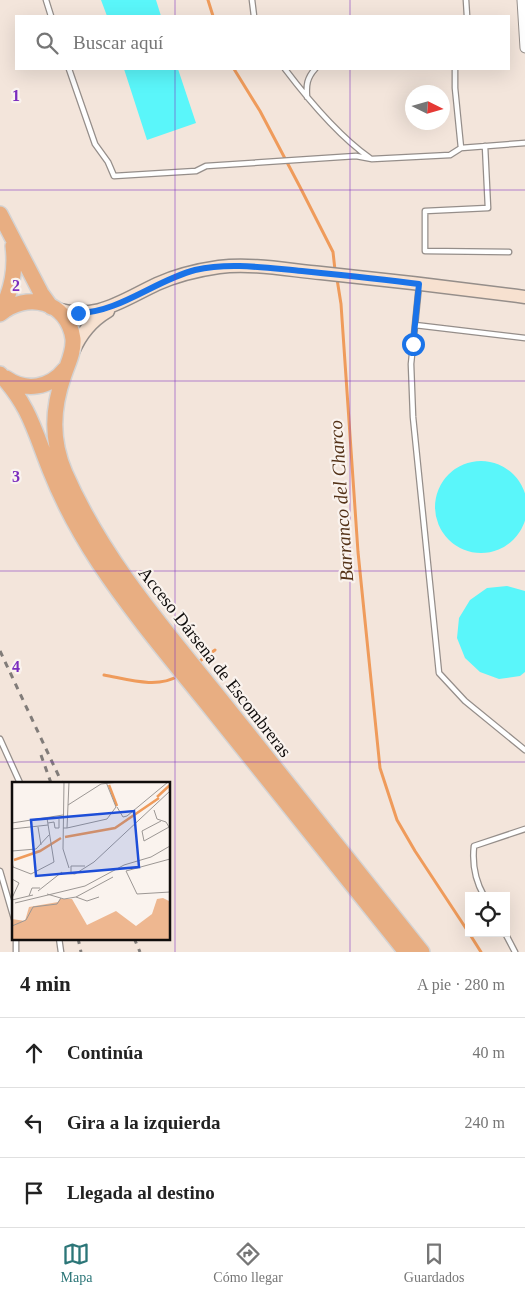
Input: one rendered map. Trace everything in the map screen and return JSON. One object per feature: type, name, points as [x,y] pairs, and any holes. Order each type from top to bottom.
[{"type":"highway","points":[[0,214],[13,246],[13,272],[10,291],[0,313]]},
{"type":"highway","name":"Acceso Dársena de Escombreras","points":[[8,232],[41,293],[52,307],[63,316],[70,327],[73,340],[69,361],[55,406],[55,442],[57,453],[67,478],[98,538],[161,625],[422,952]]},
{"type":"highway","points":[[0,313],[13,305],[26,302],[39,302],[52,307]]},
{"type":"highway","name":"Acceso Dársena de Escombreras","points":[[0,374],[18,385],[39,386],[56,378],[69,361]]},
{"type":"highway","name":"Acceso Dársena de Escombreras","points":[[0,374],[26,408],[67,508],[112,582],[406,952]]},
{"type":"main road","points":[[69,361],[88,326],[104,313],[159,283],[196,270],[232,266],[318,273],[525,297]]},
{"type":"main road","points":[[52,307],[69,312],[86,313],[102,310],[125,301]]},
{"type":"street","points":[[522,0],[525,48]]},
{"type":"lane","points":[[46,0],[51,15]]},
{"type":"lane","points":[[252,0],[254,15]]},
{"type":"lane","points":[[466,0],[467,15]]},
{"type":"lane","points":[[69,70],[94,144],[108,162],[114,176],[196,172],[206,166],[356,156],[372,159],[450,155],[461,148],[525,143]]},
{"type":"lane","points":[[286,70],[307,97],[357,148],[372,159]]},
{"type":"lane","points":[[307,97],[306,83],[314,70]]},
{"type":"lane","points":[[455,70],[461,148]]},
{"type":"lane","points":[[485,146],[488,208],[425,211],[425,251],[509,252]]},
{"type":"lane","points":[[419,284],[411,364],[413,417],[440,673],[465,700],[525,750]]},
{"type":"lane","points":[[415,325],[525,338]]},
{"type":"lane","points":[[0,739],[20,782]]},
{"type":"lane","points":[[482,892],[477,883],[473,860],[474,846],[525,829]]},
{"type":"lane","points":[[0,871],[12,912]]},
{"type":"lane","points":[[507,937],[515,952]]},
{"type":"lane","points":[[16,939],[16,952]]},
{"type":"lane","points":[[59,939],[60,952]]},
{"type":"shaded area","points":[[0,0],[525,0],[525,952],[0,952]]},
{"type":"building","points":[[101,0],[156,0],[161,15],[107,15]]},
{"type":"building","points":[[124,70],[178,70],[196,123],[147,140]]},
{"type":"building","points":[[472,462],[490,462],[506,469],[519,482],[526,498],[526,516],[519,532],[506,545],[490,552],[472,552],[456,545],[443,532],[436,516],[436,498],[443,482],[456,469]]},
{"type":"building","points":[[507,586],[525,591],[525,672],[520,676],[499,679],[480,672],[465,658],[457,638],[459,618],[470,600],[487,588]]},
{"type":"waterway","name":"Barranco del Charco","points":[[208,0],[213,15]]},
{"type":"waterway","name":"Barranco del Charco","points":[[235,70],[260,111],[333,252],[335,270]]},
{"type":"waterway","name":"Barranco del Charco","points":[[337,279],[341,304],[358,552],[380,768],[397,820],[465,927]]},
{"type":"waterway","points":[[197,663],[215,650]]},
{"type":"waterway","points":[[104,675],[142,682],[161,682],[178,676]]},
{"type":"waterway","name":"Barranco del Charco","points":[[472,937],[481,952]]},
{"type":"railway","points":[[0,651],[62,782]]},
{"type":"railway","points":[[41,755],[51,782]]},
{"type":"railway","points":[[78,939],[81,952]]},
{"type":"railway","points":[[134,939],[140,952]]},
{"type":"route","points":[[78,313],[94,312],[111,307],[159,283],[196,270],[232,266],[274,268],[419,284],[413,344]]}]
